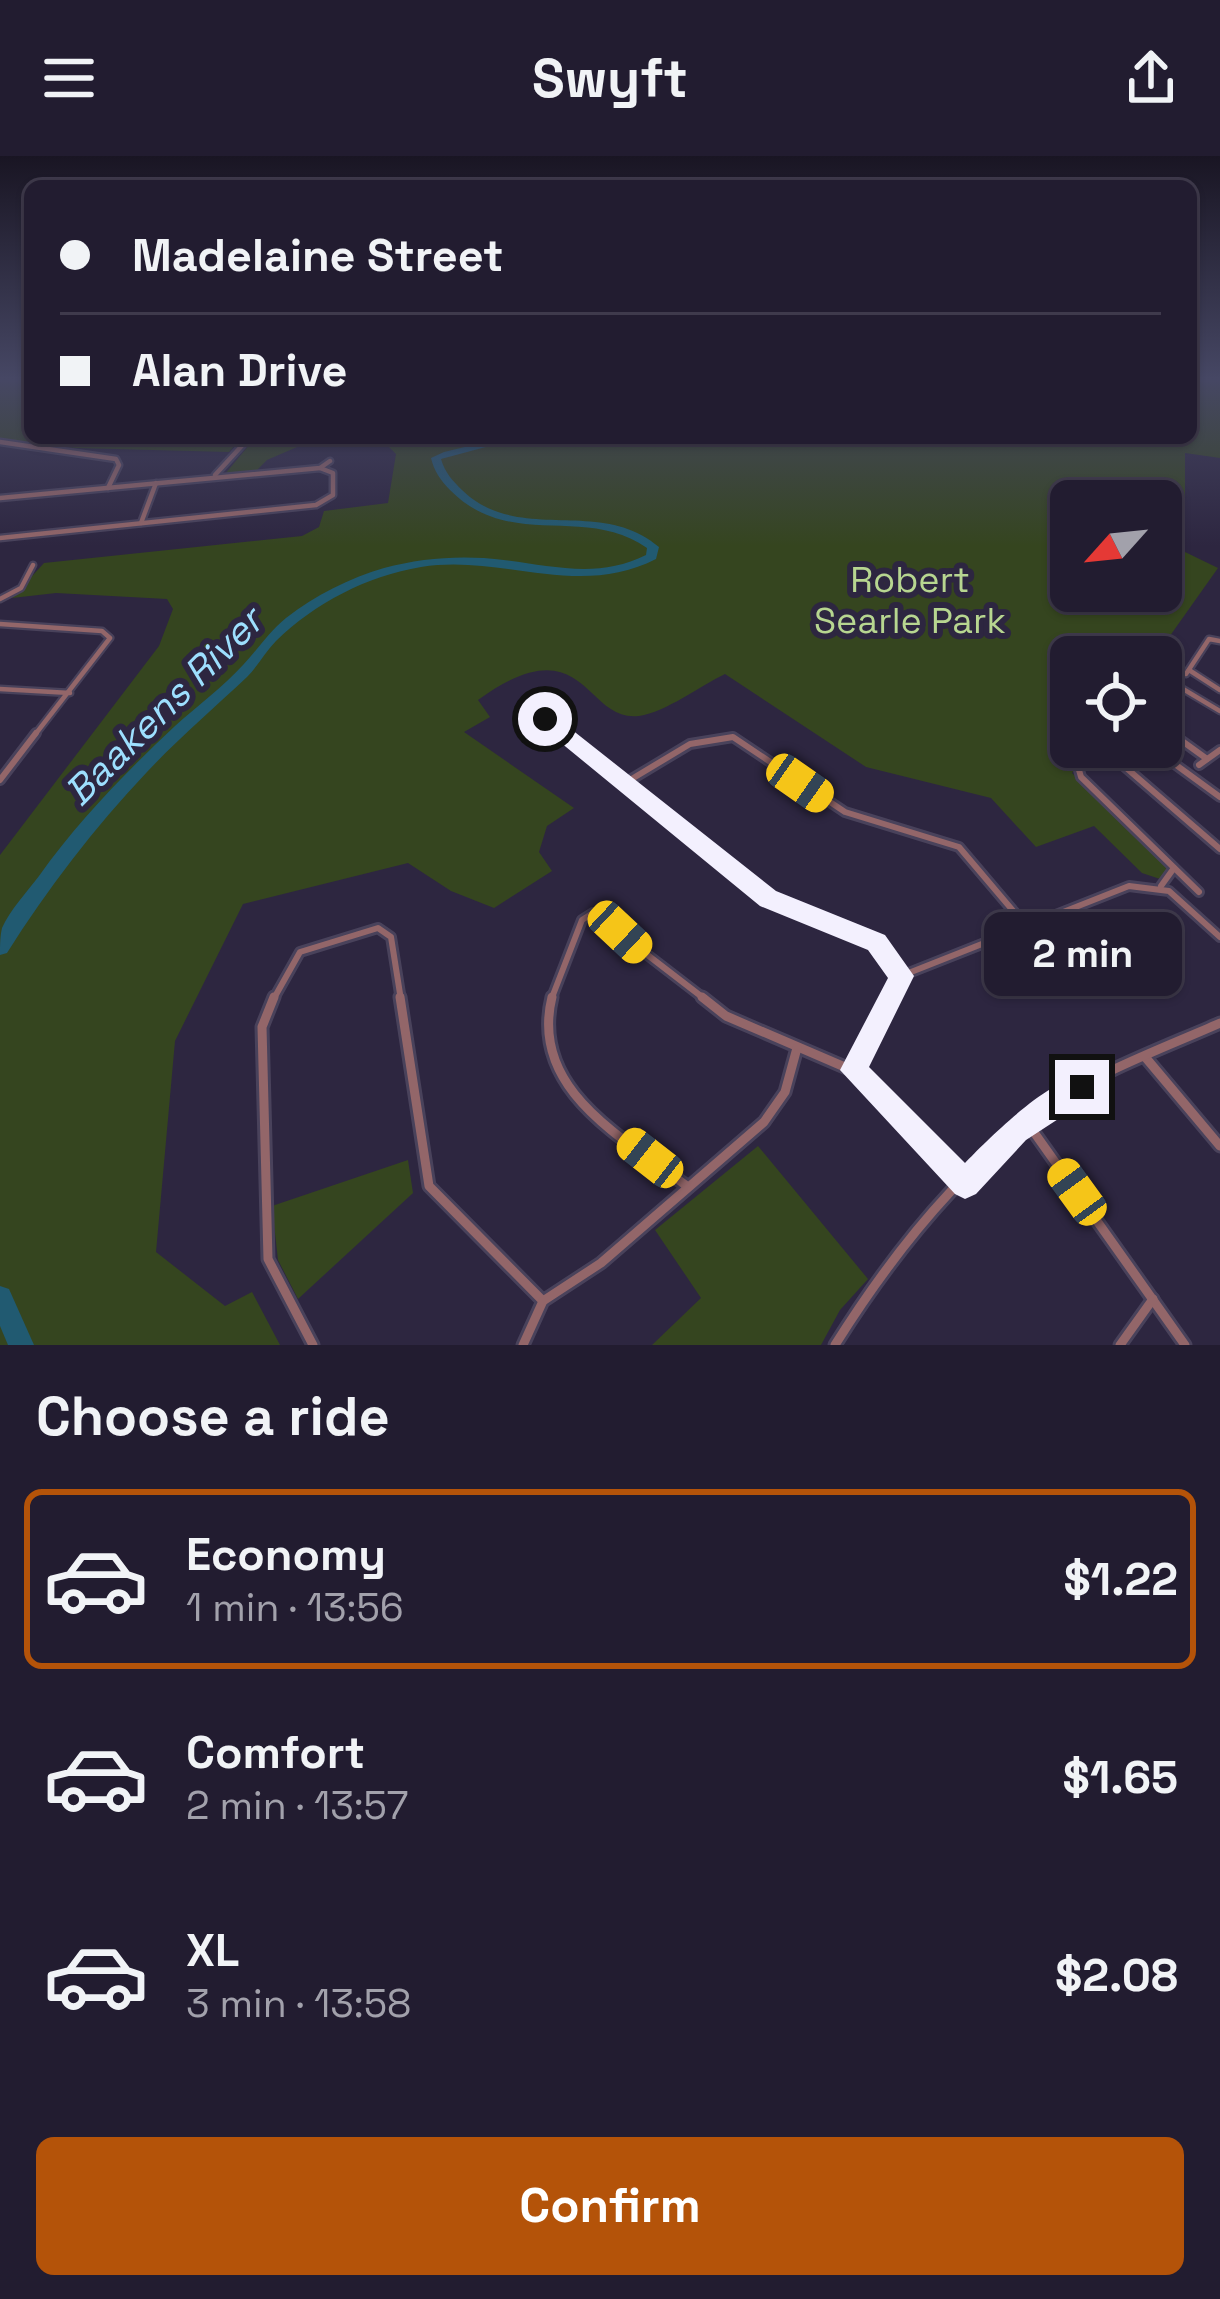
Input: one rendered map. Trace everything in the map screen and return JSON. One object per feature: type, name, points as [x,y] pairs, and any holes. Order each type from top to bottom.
[{"type":"street","points":[[0,442],[116,459],[119,465],[108,488]]},
{"type":"street","points":[[213,478],[244,444]]},
{"type":"street","points":[[320,469],[330,461]]},
{"type":"street","points":[[0,498],[320,469],[334,475],[333,495],[322,504],[0,538]]},
{"type":"street","points":[[142,523],[156,483]]},
{"type":"street","points":[[0,599],[21,588],[34,565]]},
{"type":"street","points":[[0,624],[102,631],[110,642],[0,781]]},
{"type":"street","points":[[1220,641],[1209,639],[1187,672],[1220,690]]},
{"type":"street","points":[[0,688],[70,693]]},
{"type":"street","points":[[1182,690],[1220,711]]},
{"type":"street","points":[[545,719],[768,898],[868,935],[902,976]]},
{"type":"street","points":[[625,783],[661,758],[716,737],[733,737],[845,812],[959,847],[1026,926]]},
{"type":"street","points":[[1182,741],[1208,759]]},
{"type":"street","points":[[1199,764],[1220,750]]},
{"type":"street","points":[[0,766],[11,766]]},
{"type":"street","points":[[1084,768],[1079,775],[1199,892]]},
{"type":"street","points":[[1123,768],[1220,849]]},
{"type":"street","points":[[1180,768],[1220,797]]},
{"type":"street","points":[[1161,886],[1174,868]]},
{"type":"street","points":[[854,1070],[902,976],[1136,884],[1161,886],[1220,938]]},
{"type":"street","points":[[688,1187],[575,1099],[563,1083],[545,1025],[546,1002],[582,920],[593,913],[603,915],[709,1005],[796,1048],[854,1070],[965,1184]]},
{"type":"street","points":[[313,1345],[268,1259],[262,1027],[294,957],[309,946],[364,930],[378,928],[391,937],[429,1186],[543,1300]]},
{"type":"street","points":[[835,1345],[856,1312],[965,1184],[1026,1121],[1220,1023]]},
{"type":"street","points":[[540,1345],[526,1339],[543,1300],[601,1263],[772,1113],[796,1048]]},
{"type":"street","points":[[1146,1058],[1220,1146]]},
{"type":"street","points":[[1026,1121],[1185,1345]]},
{"type":"street","points":[[1120,1345],[1153,1299]]},
{"type":"green space","points":[[0,435],[24,435],[24,442]]},
{"type":"green space","name":"Robert Searle Park","points":[[1197,435],[1220,435],[1220,458],[1185,453],[1185,552],[1218,568],[1170,636],[1050,636],[1050,768],[1075,768],[1072,773],[1168,866],[1163,880],[1142,873],[1094,826],[1036,847],[991,798],[866,767],[725,674],[639,716],[621,714],[562,673],[541,671],[514,679],[478,700],[490,717],[464,732],[574,808],[547,826],[539,852],[552,871],[494,908],[451,891],[408,863],[243,904],[175,1041],[156,1252],[225,1306],[252,1292],[280,1345],[0,1345],[0,855],[159,646],[173,609],[167,599],[56,593],[12,598],[44,563],[302,536],[319,527],[324,511],[388,503],[396,454],[386,444],[1197,444]]},
{"type":"green space","points":[[42,444],[236,444],[229,452]]},
{"type":"green space","points":[[250,444],[304,444],[267,460],[256,471],[225,474]]},
{"type":"green space","points":[[758,1146],[868,1279],[840,1310],[821,1345],[652,1345],[701,1298],[655,1230]]},
{"type":"green space","points":[[408,1160],[413,1193],[298,1299],[278,1260],[272,1206]]},
{"type":"waterway","name":"Baakens River","points":[[0,947],[25,907],[112,799],[292,619],[321,599],[387,571],[422,563],[490,562],[594,574],[652,557],[653,547],[633,533],[609,526],[524,522],[470,504],[448,482],[436,458],[489,444]]},
{"type":"waterway","name":"Baakens River","points":[[0,1298],[21,1345]]},
{"type":"route","points":[[545,719],[768,898],[876,942],[902,976],[854,1070],[965,1184],[1016,1130],[1082,1087]]}]
